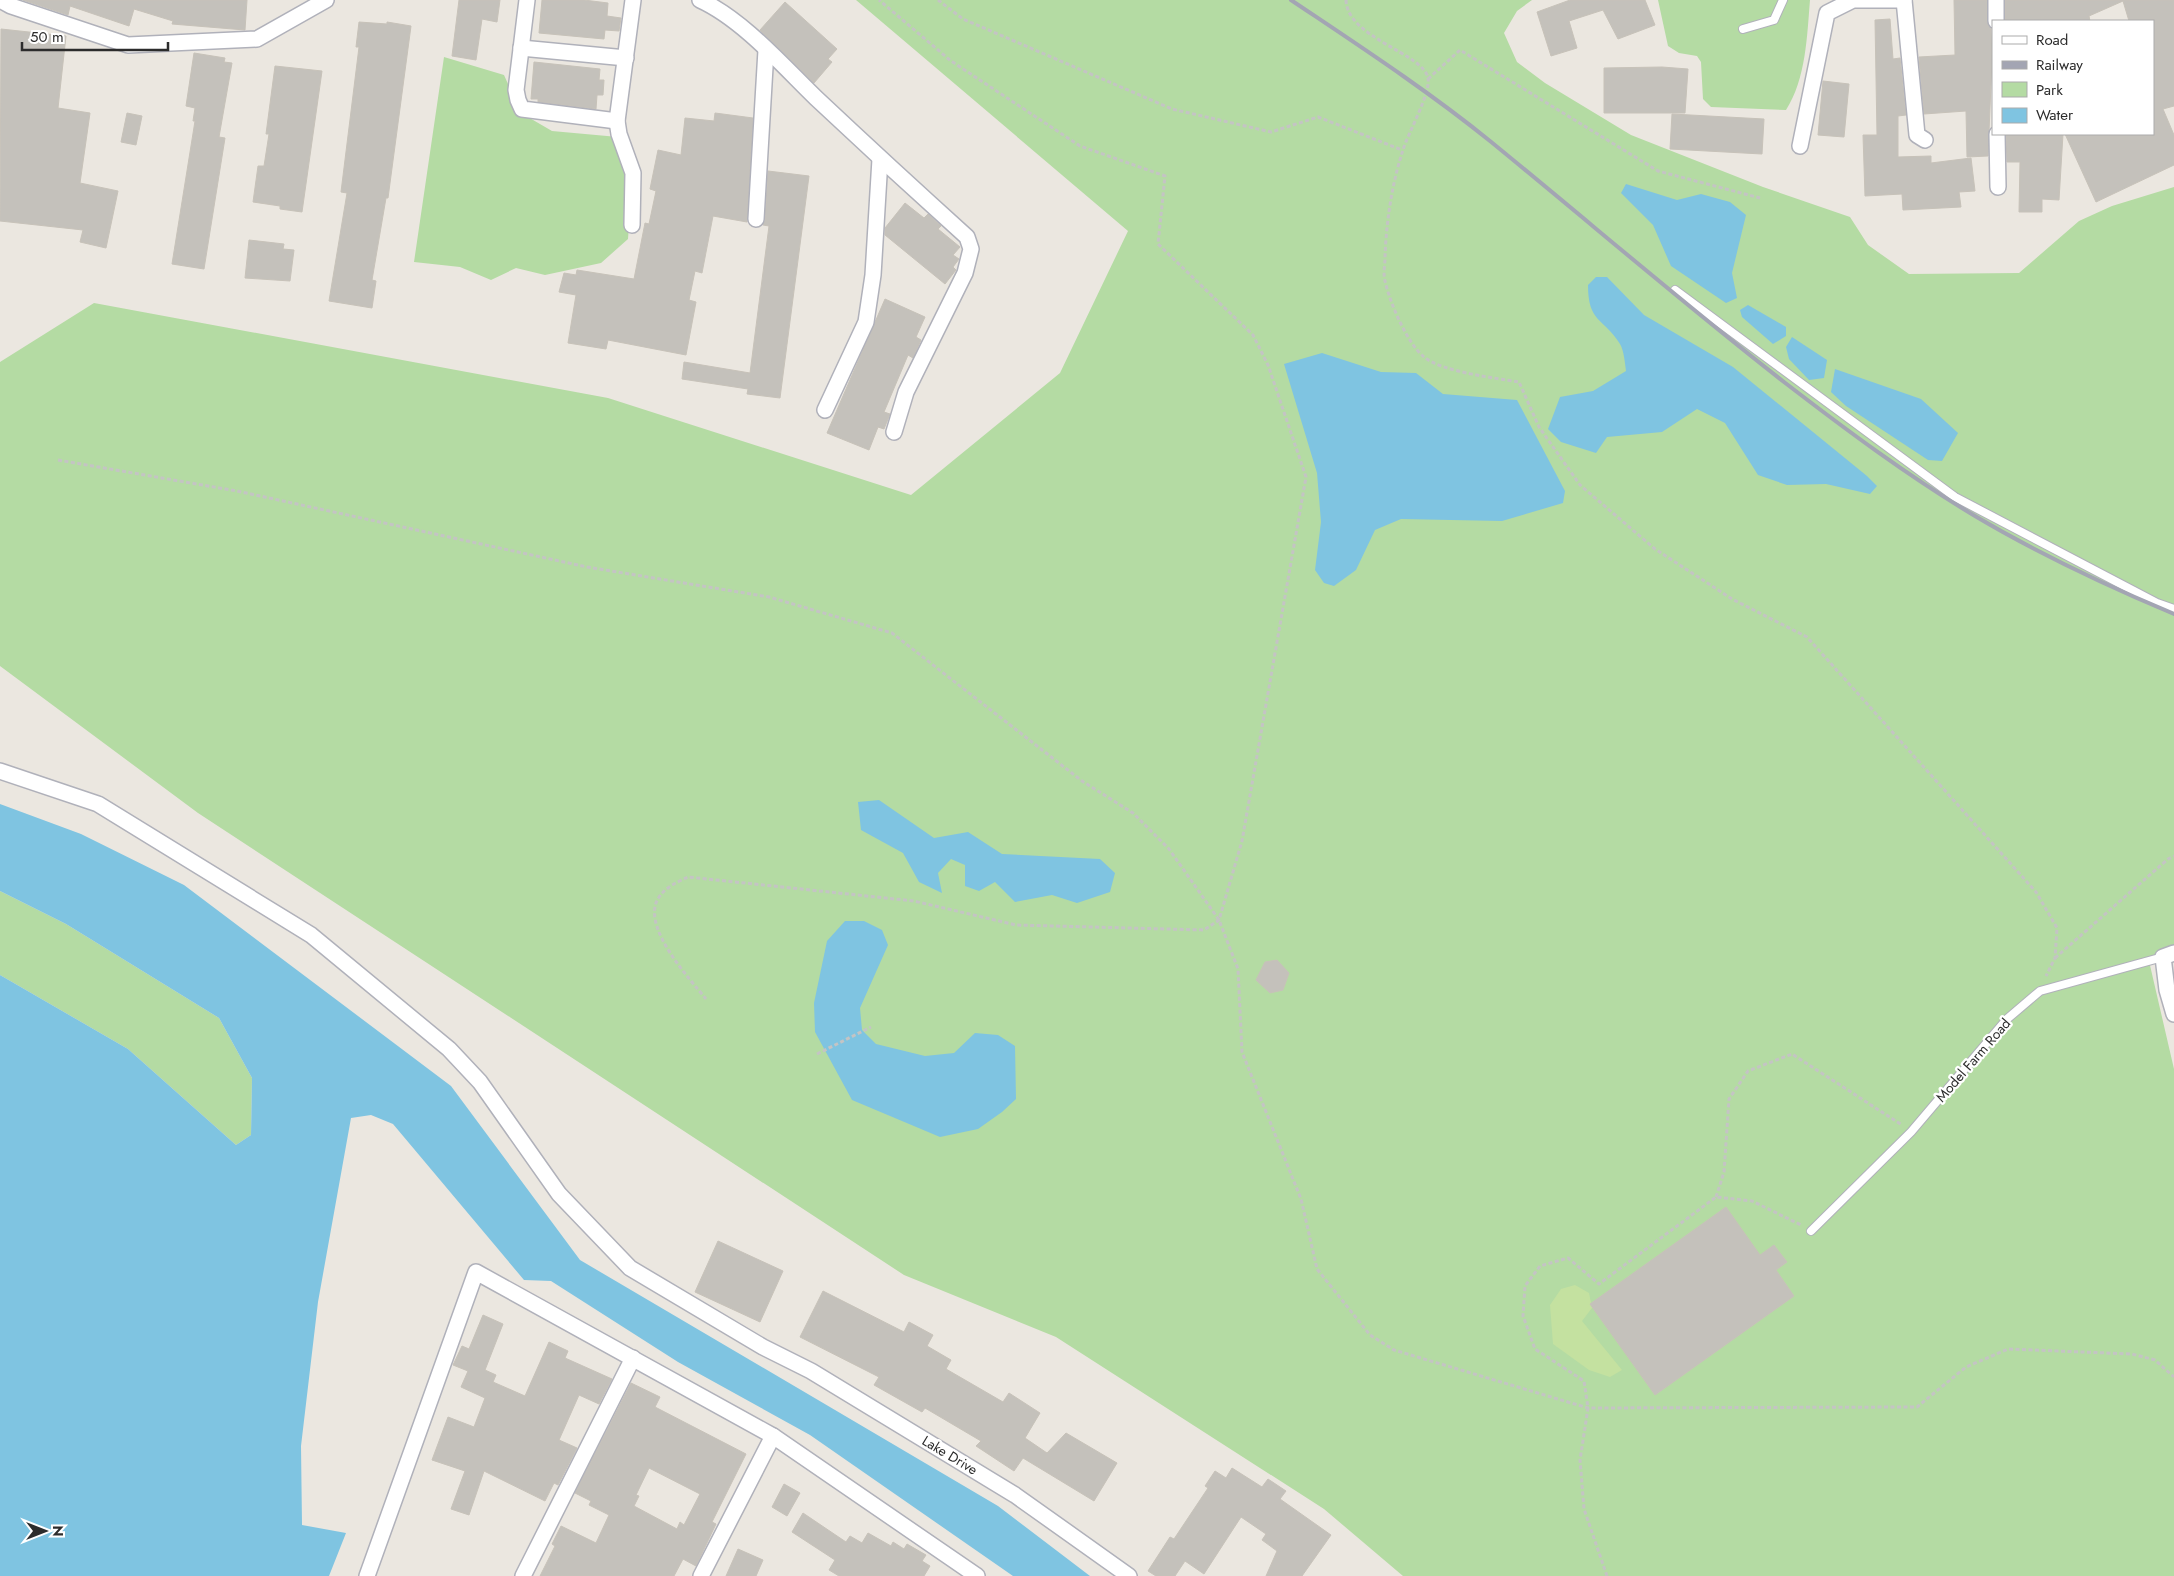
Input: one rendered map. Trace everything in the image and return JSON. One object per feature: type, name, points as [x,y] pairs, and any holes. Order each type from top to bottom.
[{"type":"street","points":[[0,0],[11,6],[128,45],[257,39],[326,0]]},
{"type":"street","points":[[527,0],[516,90],[522,109],[618,121]]},
{"type":"street","points":[[632,224],[633,173],[619,134],[618,121],[633,0]]},
{"type":"street","points":[[700,0],[718,8],[766,50],[967,237],[971,249],[965,273],[906,392],[894,432]]},
{"type":"street","points":[[1800,146],[1827,13],[1853,0],[1904,0],[1917,135],[1925,140]]},
{"type":"street","points":[[1996,0],[1996,20]]},
{"type":"street","points":[[521,48],[626,58]]},
{"type":"street","points":[[756,219],[766,50]]},
{"type":"street","points":[[1997,135],[1998,187]]},
{"type":"street","points":[[825,410],[866,322],[873,275],[880,158]]},
{"type":"street","name":"Lake Drive","points":[[0,771],[98,804],[311,935],[449,1049],[480,1082],[559,1194],[630,1268],[763,1347],[811,1370],[1014,1495],[1129,1576]]},
{"type":"street","points":[[2169,955],[2167,990],[2174,1014]]},
{"type":"street","points":[[367,1576],[476,1272],[773,1436],[977,1576]]},
{"type":"street","points":[[524,1576],[633,1358]]},
{"type":"street","points":[[701,1576],[773,1436]]},
{"type":"lane","points":[[1743,29],[1774,20],[1783,0]]},
{"type":"lane","points":[[1675,290],[1955,497],[2157,603],[2174,609]]},
{"type":"lane","name":"Model Farm Road","points":[[1812,1231],[1911,1132],[2007,1019],[2040,990],[2169,955]]},
{"type":"path","points":[[706,999],[667,951],[655,919],[656,902],[671,884],[688,877],[914,901],[1016,925],[1204,930],[1219,920],[1242,840],[1306,477],[1268,366],[1253,335],[1158,244],[1165,176],[1080,146],[951,61],[879,0]]},
{"type":"path","points":[[938,0],[963,19],[1172,109],[1271,132],[1318,117],[1402,150]]},
{"type":"path","points":[[1346,0],[1346,7],[1363,30],[1422,67],[1428,79],[1426,94],[1402,150],[1386,227],[1384,280],[1404,333],[1425,358],[1456,371],[1519,382],[1539,427],[1580,485],[1655,549],[1732,599],[1807,637],[2036,892],[2057,928],[2055,958],[2040,990]]},
{"type":"path","points":[[1428,79],[1460,50],[1658,171],[1760,198]]},
{"type":"path","points":[[58,460],[237,491],[587,567],[769,597],[892,633],[1082,781],[1133,813],[1168,849],[1219,920],[1238,969],[1242,1052],[1301,1200],[1317,1269],[1370,1335],[1394,1350],[1588,1408],[1917,1407],[1966,1367],[2008,1348],[2132,1354],[2155,1360],[2174,1377]]},
{"type":"path","points":[[2055,958],[2168,859],[2174,856]]},
{"type":"path","points":[[818,1054],[871,1027]]},
{"type":"path","points":[[1607,1576],[1584,1509],[1580,1460],[1588,1408],[1584,1381],[1535,1349],[1523,1316],[1526,1286],[1540,1266],[1568,1258],[1599,1284],[1716,1197],[1724,1172],[1729,1098],[1748,1071],[1792,1054],[1911,1132]]},
{"type":"path","points":[[1716,1197],[1752,1201],[1812,1231]]},
{"type":"green space","points":[[856,0],[1532,0],[1517,11],[1504,33],[1517,62],[1545,83],[1631,135],[1763,187],[1850,217],[1868,245],[1909,274],[2019,273],[2079,221],[2112,206],[2174,187],[2174,953],[2149,961],[2174,1069],[2174,1576],[1403,1576],[1324,1509],[1056,1337],[904,1275],[198,813],[0,666],[0,362],[94,303],[608,398],[911,495],[1060,373],[1128,231]]},
{"type":"green space","points":[[1658,0],[1810,0],[1802,71],[1793,98],[1786,110],[1711,107],[1703,99],[1701,62],[1697,56],[1679,53],[1668,46]]},
{"type":"green space","points":[[444,57],[504,75],[521,113],[552,131],[618,137],[632,180],[628,239],[601,263],[545,275],[516,268],[491,280],[460,267],[414,262]]},
{"type":"green space","points":[[0,891],[66,924],[219,1018],[252,1078],[251,1135],[236,1145],[128,1049],[0,975]]},
{"type":"green space","points":[[1575,1285],[1589,1293],[1592,1308],[1582,1321],[1622,1370],[1610,1377],[1589,1370],[1553,1344],[1550,1305],[1561,1289]]},
{"type":"water","points":[[1626,184],[1677,200],[1701,194],[1730,202],[1746,215],[1732,273],[1737,298],[1726,303],[1671,266],[1653,225],[1621,193]]},
{"type":"water","points":[[1596,277],[1607,277],[1644,315],[1733,367],[1877,486],[1870,494],[1826,484],[1787,485],[1758,475],[1725,423],[1697,409],[1662,432],[1607,437],[1596,453],[1561,442],[1548,429],[1560,397],[1593,391],[1626,371],[1620,344],[1598,319],[1591,306],[1588,285]]},
{"type":"water","points":[[1748,305],[1786,327],[1786,336],[1773,344],[1742,317],[1740,310]]},
{"type":"water","points":[[1792,337],[1827,360],[1824,378],[1809,380],[1789,359],[1786,347]]},
{"type":"water","points":[[1322,353],[1381,372],[1416,373],[1443,394],[1517,400],[1565,491],[1563,503],[1502,521],[1401,519],[1375,530],[1356,570],[1334,586],[1324,583],[1315,570],[1321,522],[1317,473],[1284,364]]},
{"type":"water","points":[[1835,369],[1921,399],[1958,433],[1942,461],[1928,460],[1846,406],[1831,392]]},
{"type":"water","points":[[879,800],[934,838],[968,832],[1002,854],[1100,859],[1115,873],[1110,892],[1077,903],[1052,895],[1015,902],[995,882],[979,891],[965,886],[965,865],[951,859],[938,873],[942,893],[919,882],[903,853],[861,830],[858,802]]},
{"type":"water","points":[[0,804],[81,834],[184,885],[451,1086],[580,1260],[998,1506],[1090,1576],[1013,1576],[810,1435],[678,1362],[551,1281],[524,1280],[393,1124],[371,1115],[351,1118],[318,1302],[301,1446],[302,1525],[346,1533],[329,1576],[0,1576],[0,975],[128,1049],[236,1145],[251,1135],[252,1078],[219,1018],[66,924],[0,891]]},
{"type":"water","points":[[845,921],[864,921],[882,930],[888,945],[860,1008],[862,1030],[876,1044],[925,1056],[954,1053],[975,1033],[998,1035],[1015,1046],[1016,1099],[1002,1112],[978,1129],[940,1137],[852,1100],[815,1032],[814,1003],[827,941]]},
{"type":"building","points":[[23,0],[247,0],[245,30],[172,24],[173,21],[134,9],[129,26],[70,6],[68,15]]},
{"type":"building","points":[[459,0],[500,0],[497,22],[482,19],[476,60],[452,56]]},
{"type":"building","points":[[542,0],[584,0],[608,3],[607,16],[621,18],[619,31],[605,30],[604,39],[539,33]]},
{"type":"building","points":[[1570,0],[1645,0],[1655,25],[1618,39],[1603,10],[1569,21],[1577,48],[1551,56],[1537,12]]},
{"type":"building","points":[[1954,0],[1987,0],[1987,21],[1991,29],[1992,60],[1988,156],[1967,157],[1966,111],[1924,114],[1919,57],[1955,55]]},
{"type":"building","points":[[2005,0],[2174,0],[2174,106],[2163,109],[2174,135],[2174,165],[2096,202],[2065,135],[2154,135],[2154,20],[2129,20],[2123,1],[2089,16],[2090,20],[2005,20]]},
{"type":"building","points":[[785,2],[837,49],[828,59],[832,62],[814,83],[760,30]]},
{"type":"building","points":[[1890,19],[1893,59],[1900,58],[1906,115],[1898,116],[1898,157],[1931,156],[1931,163],[1971,158],[1975,191],[1959,192],[1961,207],[1903,210],[1902,194],[1865,196],[1863,135],[1877,135],[1875,20]]},
{"type":"building","points":[[359,22],[387,24],[387,22],[411,26],[388,198],[386,198],[372,280],[376,281],[372,308],[329,301],[347,193],[341,192],[359,47],[356,47]]},
{"type":"building","points":[[1,29],[66,36],[58,108],[90,113],[80,183],[118,191],[106,248],[80,242],[83,230],[0,221]]},
{"type":"building","points":[[194,53],[225,58],[224,62],[232,63],[219,137],[225,138],[204,269],[172,264],[195,121],[193,121],[195,108],[186,106]]},
{"type":"building","points":[[534,62],[600,69],[599,80],[604,80],[603,95],[597,95],[596,109],[538,102],[538,99],[531,99]]},
{"type":"building","points":[[275,66],[322,71],[302,212],[253,202],[258,166],[264,166],[269,134],[266,134]]},
{"type":"building","points":[[1662,67],[1688,69],[1685,113],[1604,113],[1604,68]]},
{"type":"building","points":[[1823,81],[1849,84],[1844,137],[1818,135]]},
{"type":"building","points":[[127,113],[142,116],[136,145],[121,142]]},
{"type":"building","points":[[715,113],[753,118],[747,222],[713,216],[702,273],[695,271],[689,300],[696,302],[686,355],[608,340],[606,349],[568,343],[576,295],[559,292],[564,273],[576,275],[577,270],[634,279],[645,223],[649,224],[656,191],[650,189],[658,150],[681,155],[685,118],[714,121]]},
{"type":"building","points":[[1672,114],[1764,119],[1762,154],[1670,149]]},
{"type":"building","points":[[2006,135],[2063,135],[2059,200],[2042,199],[2042,212],[2019,212],[2020,162],[2007,162]]},
{"type":"building","points":[[768,171],[809,176],[780,398],[747,394],[748,389],[682,379],[684,362],[750,373],[769,226],[763,225],[765,220]]},
{"type":"building","points":[[905,203],[924,218],[928,214],[941,226],[938,229],[960,247],[953,255],[959,259],[953,267],[956,270],[945,284],[885,235],[885,228]]},
{"type":"building","points":[[249,240],[284,244],[283,249],[294,250],[290,281],[245,278]]},
{"type":"building","points":[[885,299],[925,317],[916,337],[921,340],[913,358],[908,355],[884,412],[890,414],[884,429],[878,427],[869,450],[827,433]]},
{"type":"building","points":[[1277,960],[1289,973],[1283,990],[1270,993],[1256,980],[1265,962]]},
{"type":"building","points":[[1726,1207],[1760,1255],[1774,1245],[1787,1262],[1776,1270],[1794,1296],[1655,1395],[1590,1304]]},
{"type":"building","points":[[718,1241],[783,1271],[760,1322],[695,1292]]},
{"type":"building","points":[[823,1291],[904,1332],[909,1322],[933,1335],[927,1346],[951,1360],[946,1369],[1003,1402],[1009,1393],[1040,1413],[1025,1438],[1047,1453],[1066,1433],[1117,1463],[1094,1501],[1023,1458],[1014,1471],[976,1446],[981,1441],[925,1408],[922,1412],[874,1385],[879,1377],[800,1337]]},
{"type":"building","points":[[483,1315],[503,1324],[485,1370],[496,1375],[493,1382],[525,1396],[549,1342],[568,1351],[565,1358],[612,1379],[599,1404],[579,1395],[559,1440],[577,1448],[558,1485],[554,1483],[545,1501],[484,1471],[469,1515],[451,1509],[465,1471],[432,1460],[448,1417],[474,1427],[485,1398],[461,1387],[468,1371],[453,1365],[462,1346],[469,1349]]},
{"type":"building","points":[[631,1383],[660,1397],[655,1407],[746,1454],[712,1522],[716,1524],[696,1566],[683,1559],[674,1576],[540,1576],[555,1546],[552,1544],[561,1526],[596,1543],[609,1515],[589,1505],[591,1501],[575,1493]],"holes":[[[649,1468],[700,1494],[684,1525],[680,1522],[677,1529],[634,1506],[639,1496],[636,1495]]]},
{"type":"building","points":[[1232,1468],[1262,1487],[1268,1479],[1286,1491],[1280,1499],[1331,1535],[1302,1576],[1266,1576],[1277,1551],[1262,1540],[1266,1534],[1241,1517],[1204,1574],[1185,1561],[1175,1576],[1156,1576],[1148,1571],[1170,1537],[1174,1539],[1208,1488],[1205,1486],[1215,1471],[1226,1478]]},
{"type":"building","points":[[784,1484],[800,1493],[787,1516],[772,1507]]},
{"type":"building","points":[[803,1513],[846,1542],[850,1536],[862,1543],[868,1533],[891,1546],[893,1542],[904,1549],[907,1544],[926,1555],[922,1561],[930,1566],[924,1576],[839,1576],[829,1570],[835,1560],[792,1532]]},
{"type":"building","points":[[738,1549],[763,1560],[756,1576],[726,1576]]},
{"type":"railway","points":[[1291,0],[1392,68],[1466,122],[1747,353],[1877,452],[1950,501],[2023,543],[2098,580],[2174,614]]}]
